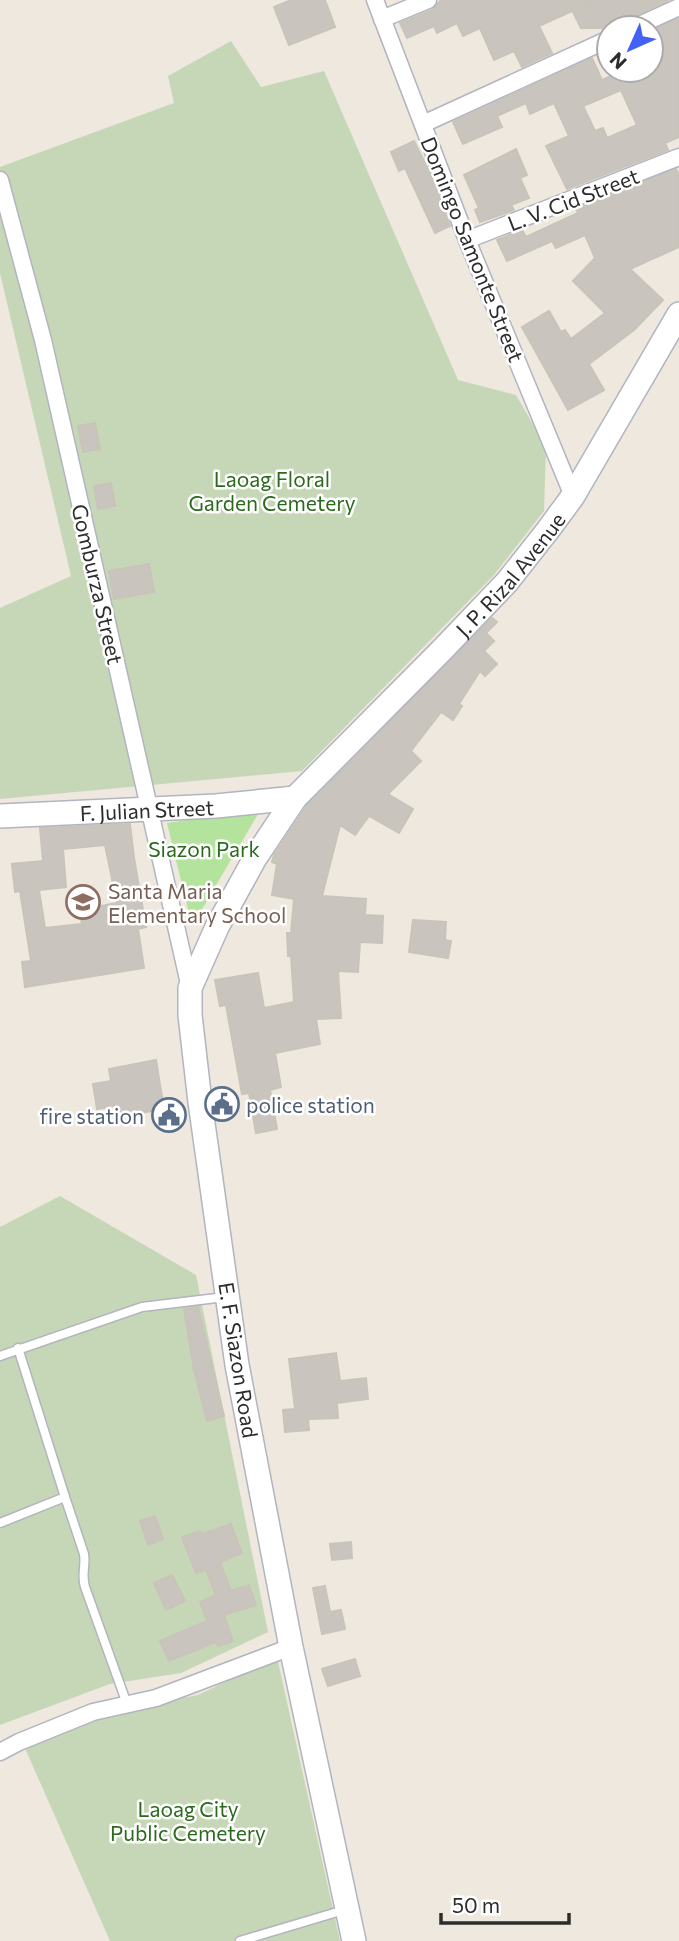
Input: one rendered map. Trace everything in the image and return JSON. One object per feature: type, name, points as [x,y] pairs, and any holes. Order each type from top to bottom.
[{"type":"street","name":"Domingo Samonte Street","points":[[375,0],[467,240],[573,496]]},
{"type":"street","points":[[382,19],[428,0]]},
{"type":"street","points":[[423,124],[595,45]]},
{"type":"street","name":"L. V. Cid Street","points":[[467,240],[679,157]]},
{"type":"street","name":"Gomburza Street","points":[[0,180],[43,340],[190,989]]},
{"type":"street","name":"J. P. Rizal Avenue","points":[[295,798],[507,582],[573,496],[679,314]]},
{"type":"street","name":"F. Julian Street","points":[[0,816],[216,806],[295,798]]},
{"type":"street","name":"E. F. Siazon Road","points":[[295,798],[255,858],[217,927],[190,989],[190,1015],[237,1365],[291,1647],[354,1941]]},
{"type":"street","points":[[0,1752],[93,1712],[156,1698],[291,1647]]},
{"type":"lane","points":[[0,1356],[142,1307],[228,1297]]},
{"type":"lane","points":[[18,1348],[84,1554],[82,1575],[85,1587],[127,1704]]},
{"type":"lane","points":[[0,1523],[65,1497]]},
{"type":"lane","points":[[240,1941],[347,1909]]},
{"type":"green space","name":"Laoag Floral Garden Cemetery","points":[[231,41],[261,87],[324,71],[458,380],[516,395],[546,447],[544,511],[494,575],[302,771],[0,799],[0,608],[71,576],[0,273],[0,167],[174,103],[168,76]]},
{"type":"green space","name":"Siazon Park","points":[[261,809],[192,926],[167,823]]},
{"type":"green space","points":[[60,1196],[196,1275],[268,1632],[181,1673],[110,1684],[0,1725],[0,1227]]},
{"type":"green space","name":"Laoag City Public Cemetery","points":[[277,1657],[340,1941],[110,1941],[24,1746],[116,1711],[198,1695]]},
{"type":"building","points":[[291,0],[325,0],[335,27],[289,45],[274,7]]},
{"type":"building","points":[[441,0],[596,0],[539,26],[552,53],[522,67],[514,51],[494,60],[480,28],[463,36],[457,23],[437,33],[434,26],[407,38],[400,23],[432,10]]},
{"type":"building","points":[[598,0],[669,0],[638,14],[595,14],[595,28],[581,28],[573,12]]},
{"type":"building","points":[[678,19],[679,137],[665,143],[668,150],[567,189],[546,146],[569,136],[554,103],[530,114],[526,103],[497,116],[502,127],[463,144],[453,122],[592,58],[595,65],[595,84],[665,84],[665,25]],"holes":[[[621,90],[637,125],[607,138],[603,128],[595,131],[583,106]]]},
{"type":"building","points":[[414,141],[431,175],[450,226],[435,233],[405,168],[399,171],[391,152]]},
{"type":"building","points":[[516,149],[527,175],[520,178],[529,198],[511,205],[514,210],[480,222],[475,210],[479,208],[464,175]]},
{"type":"building","points":[[676,169],[679,175],[679,247],[630,269],[663,300],[634,330],[589,364],[604,390],[568,410],[522,327],[549,311],[561,332],[565,330],[571,339],[605,313],[573,281],[595,258],[585,235],[556,248],[552,241],[507,261],[497,240],[522,230],[526,237],[578,213],[576,209]]},
{"type":"building","points":[[95,423],[100,449],[83,452],[78,426]]},
{"type":"building","points":[[111,483],[115,506],[98,509],[94,486]]},
{"type":"building","points":[[149,564],[154,592],[114,599],[109,571]]},
{"type":"building","points":[[492,618],[497,622],[486,633],[494,641],[484,651],[497,664],[485,676],[480,671],[459,704],[462,706],[453,720],[441,712],[411,751],[421,761],[388,794],[413,809],[399,833],[369,816],[355,835],[340,825],[322,896],[366,899],[365,915],[383,916],[382,943],[360,942],[358,972],[338,971],[341,1018],[316,1019],[320,1044],[275,1053],[281,1087],[270,1090],[277,1129],[256,1133],[249,1093],[242,1094],[226,1005],[220,1006],[215,980],[258,973],[264,1008],[294,1002],[287,933],[291,933],[294,899],[272,895],[277,864],[272,862],[274,855],[306,807]]},
{"type":"building","name":"Santa Maria Elementary School","points":[[130,824],[146,927],[138,929],[144,968],[25,987],[22,962],[31,961],[20,891],[15,892],[12,864],[43,861],[40,828]],"holes":[[[105,845],[117,903],[79,910],[82,924],[45,928],[39,890],[66,887],[63,849]]]},
{"type":"building","points":[[413,920],[446,922],[445,940],[451,941],[448,958],[409,952]]},
{"type":"building","points":[[156,1060],[164,1109],[117,1117],[115,1106],[97,1109],[93,1084],[111,1081],[109,1069]]},
{"type":"building","points":[[198,1307],[224,1416],[207,1421],[194,1370],[184,1309]]},
{"type":"building","points":[[336,1353],[340,1381],[366,1378],[368,1399],[337,1403],[338,1418],[308,1419],[309,1430],[285,1432],[283,1410],[295,1409],[289,1359]]},
{"type":"building","points":[[155,1516],[163,1539],[148,1545],[140,1521]]},
{"type":"building","points":[[231,1524],[242,1553],[220,1562],[231,1591],[249,1585],[256,1605],[224,1615],[233,1641],[218,1646],[216,1642],[169,1661],[160,1641],[207,1621],[200,1602],[216,1595],[206,1570],[196,1573],[182,1537],[200,1531],[202,1534]]},
{"type":"building","points":[[351,1542],[352,1558],[332,1560],[330,1544]]},
{"type":"building","points":[[172,1575],[185,1601],[166,1610],[154,1583]]},
{"type":"building","points":[[325,1586],[330,1612],[341,1610],[345,1629],[322,1634],[313,1588]]},
{"type":"building","points":[[355,1659],[360,1676],[328,1686],[322,1669]]},
{"type":"place","name":"Santa Maria Elementary School","points":[[83,902]]},
{"type":"place","name":"police station","points":[[222,1104]]},
{"type":"place","name":"fire station","points":[[169,1115]]}]
